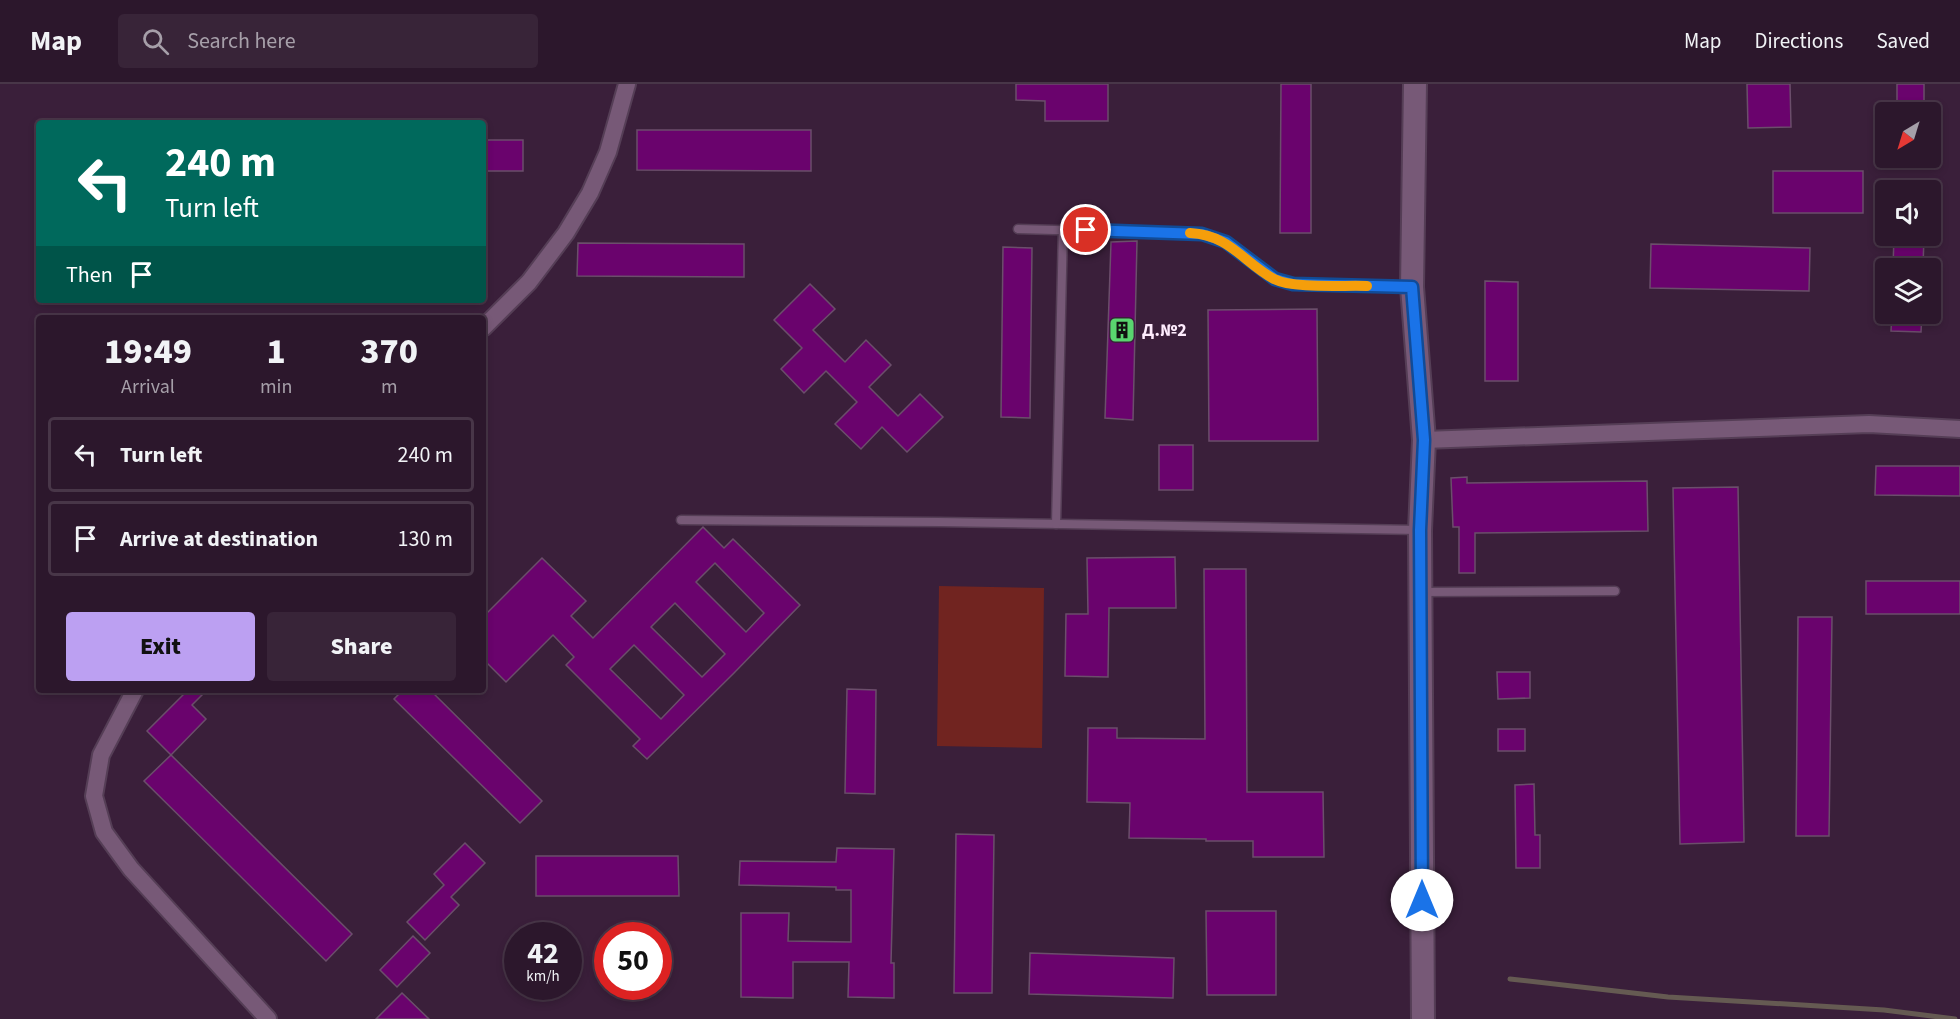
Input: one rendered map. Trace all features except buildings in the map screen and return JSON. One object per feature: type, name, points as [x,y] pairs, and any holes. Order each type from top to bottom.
[{"type":"main road","points":[[1415,84],[1412,287],[1424,440],[1420,530],[1423,1019]]},
{"type":"street","points":[[486,325],[530,282],[566,233],[591,193],[608,152],[627,84]]},
{"type":"street","points":[[1424,440],[1869,424],[1960,429]]},
{"type":"street","points":[[133,693],[101,755],[94,796],[104,832],[131,868],[268,1019]]},
{"type":"lane","points":[[1018,229],[1202,234],[1226,242],[1275,279],[1293,284],[1412,287]]},
{"type":"lane","points":[[1056,524],[1063,229]]},
{"type":"lane","points":[[681,520],[1420,530]]},
{"type":"lane","points":[[1421,592],[1615,591]]},
{"type":"shaded area","points":[[939,586],[1044,588],[1042,748],[937,746]]},
{"type":"waterway","points":[[1510,979],[1668,997],[1884,1010],[1955,1019]]},
{"type":"slow traffic","points":[[1190,233],[1202,234],[1226,242],[1275,279],[1293,284],[1367,286]]},
{"type":"place","name":"Д.№2","points":[[1122,330]]},
{"type":"route","points":[[1086,230],[1202,234],[1226,242],[1275,279],[1293,284],[1412,287],[1424,440],[1420,530],[1422,900]]}]
